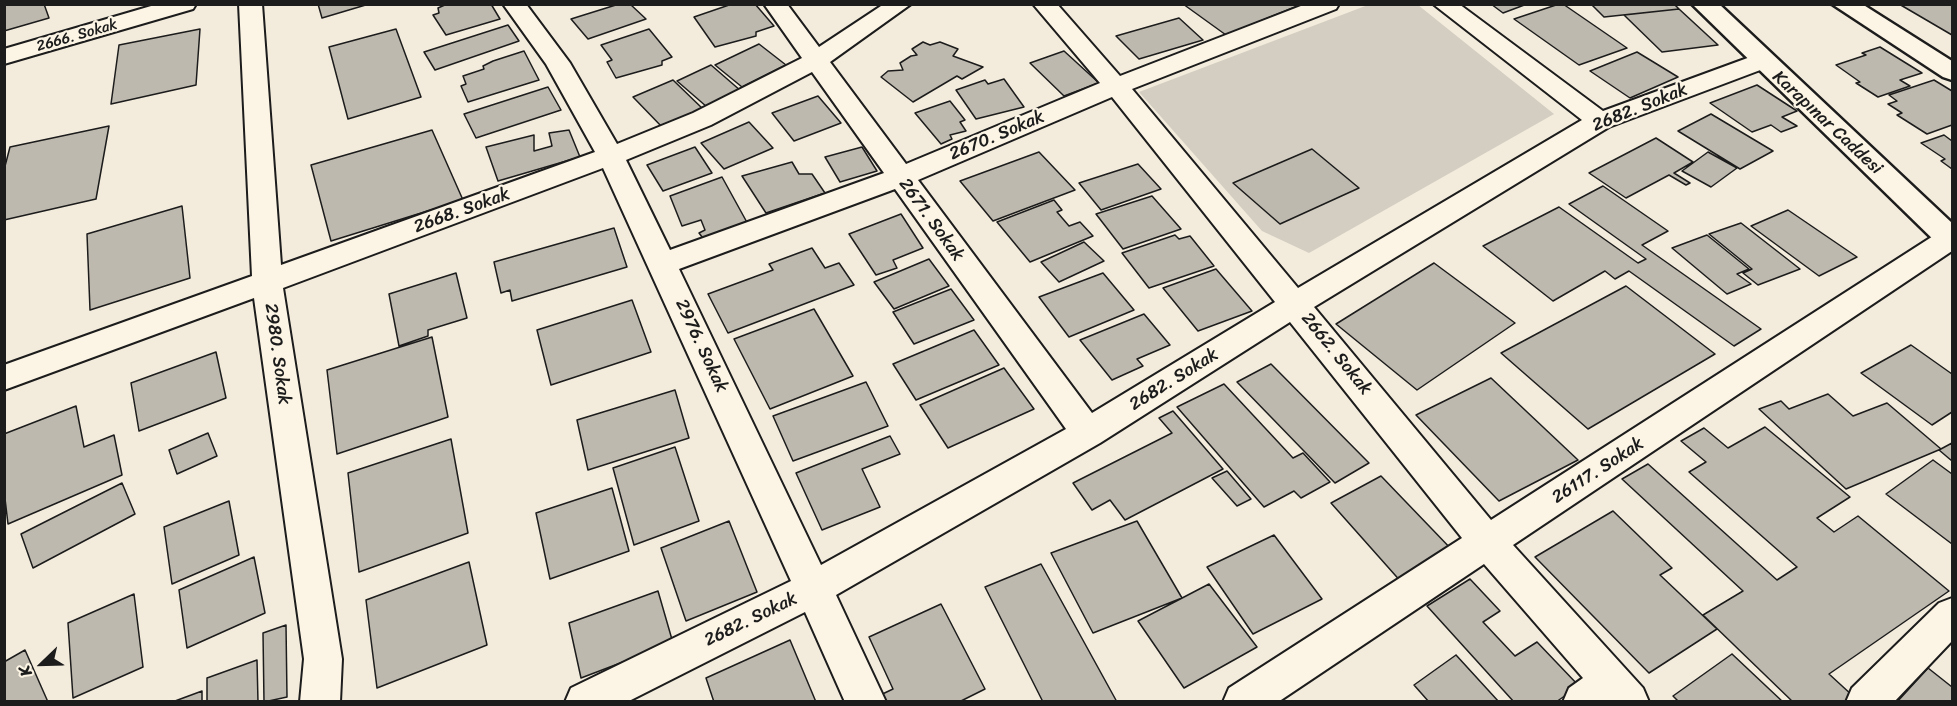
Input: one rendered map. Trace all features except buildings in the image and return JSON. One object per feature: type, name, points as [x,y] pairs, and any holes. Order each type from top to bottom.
[{"type":"main road","name":"Karapınar Caddesi","points":[[1704,4],[1762,61],[1952,230]]},
{"type":"main road","name":"Karapınar Caddesi","points":[[1735,4],[1952,230]]},
{"type":"main road","points":[[1844,4],[1953,72]]},
{"type":"street","name":"2666. Sokak","points":[[4,57],[184,4]]},
{"type":"street","name":"2980. Sokak","points":[[250,4],[267,283],[323,659],[320,702]]},
{"type":"street","name":"2976. Sokak","points":[[514,4],[558,63],[611,156],[866,702]]},
{"type":"street","name":"2671. Sokak","points":[[776,4],[815,61],[1088,433]]},
{"type":"street","name":"2668. Sokak","points":[[4,378],[611,156],[702,119],[815,61],[900,4]]},
{"type":"street","name":"2662. Sokak","points":[[1044,4],[1116,86],[1295,304],[1607,695]]},
{"type":"street","name":"2670. Sokak","points":[[663,264],[900,177],[1116,86],[1328,4]]},
{"type":"street","points":[[1444,4],[1600,121]]},
{"type":"street","name":"2682. Sokak","points":[[585,702],[813,589],[1088,433],[1295,304],[1600,121],[1762,61]]},
{"type":"street","name":"26117. Sokak","points":[[1243,702],[1488,543],[1952,230]]},
{"type":"street","points":[[1866,702],[1953,615]]},
{"type":"shaded area","points":[[1368,5],[1418,5],[1554,114],[1309,253],[1262,231],[1139,92]]}]
